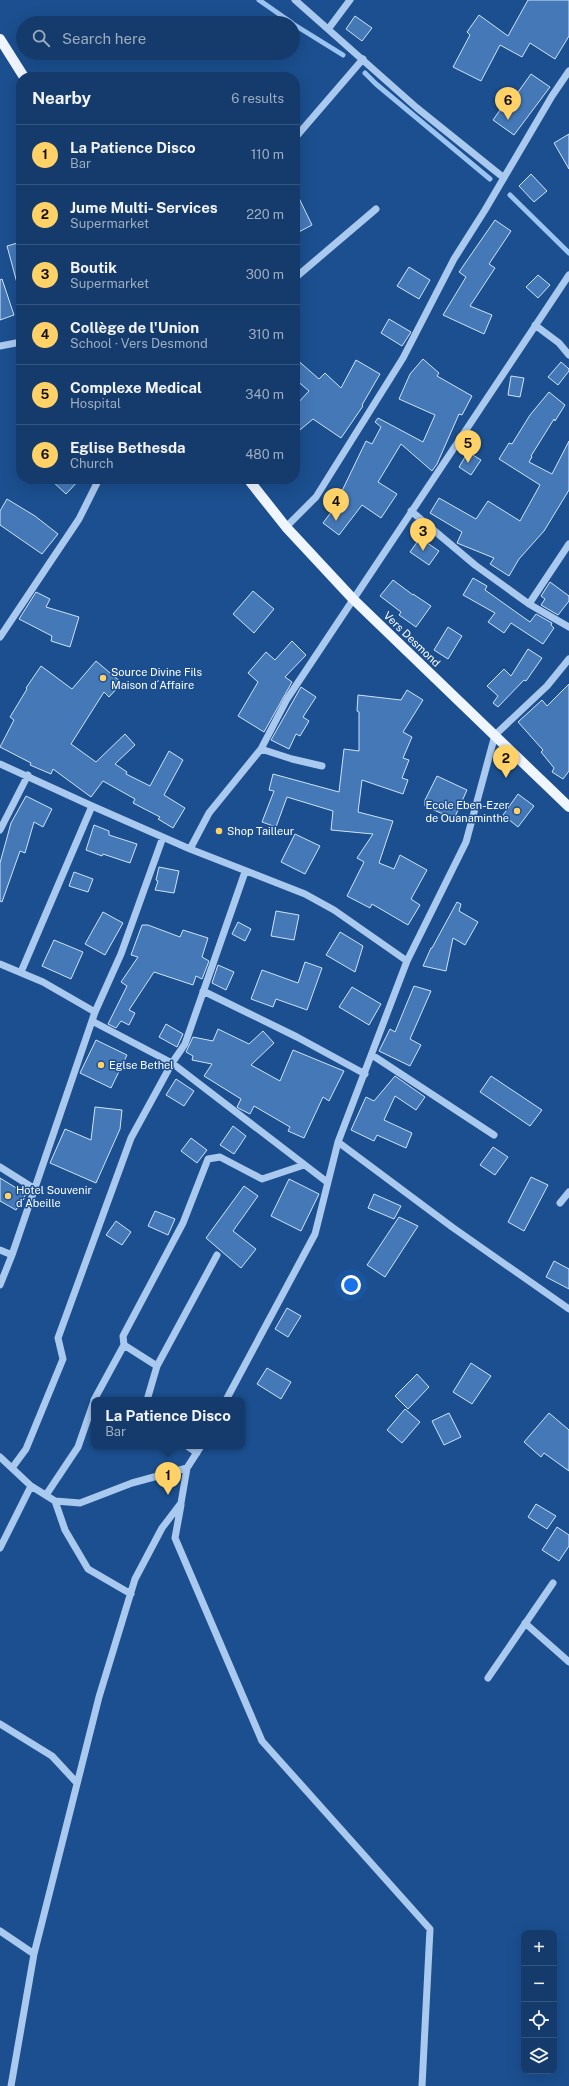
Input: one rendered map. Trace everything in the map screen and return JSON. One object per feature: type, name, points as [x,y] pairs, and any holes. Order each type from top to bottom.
[{"type":"main road","points":[[0,39],[21,72]]},
{"type":"main road","name":"Vers Desmond","points":[[252,484],[286,527],[353,598],[569,807]]},
{"type":"street","points":[[295,0],[329,28],[418,108],[504,178]]},
{"type":"street","points":[[329,28],[350,0]]},
{"type":"street","points":[[300,132],[363,59]]},
{"type":"street","points":[[286,527],[316,497],[395,371],[454,259],[552,96],[569,71]]},
{"type":"street","points":[[300,274],[376,209]]},
{"type":"street","points":[[190,849],[209,813],[261,749],[287,698],[569,275]]},
{"type":"street","points":[[535,324],[559,343],[569,355]]},
{"type":"street","points":[[0,346],[16,343]]},
{"type":"street","points":[[0,638],[79,519],[96,484]]},
{"type":"street","points":[[411,511],[475,564],[529,604],[569,626]]},
{"type":"street","points":[[529,604],[569,544]]},
{"type":"street","points":[[228,1397],[315,1234],[338,1142],[407,961],[466,842],[495,735],[547,686],[569,659]]},
{"type":"street","points":[[261,749],[292,759],[322,766]]},
{"type":"street","points":[[0,764],[28,775],[92,806],[190,849],[245,872],[305,894],[328,907],[407,961]]},
{"type":"street","points":[[0,830],[28,775]]},
{"type":"street","points":[[21,972],[92,806]]},
{"type":"street","points":[[0,1285],[35,1190],[95,1012],[122,954],[163,837]]},
{"type":"street","points":[[12,1468],[26,1449],[63,1359],[58,1338],[131,1138],[172,1063],[185,1044],[245,872]]},
{"type":"street","points":[[0,964],[43,982],[95,1012]]},
{"type":"street","points":[[203,991],[297,1037],[365,1074]]},
{"type":"street","points":[[92,1021],[172,1063],[327,1182]]},
{"type":"street","points":[[372,1055],[494,1135]]},
{"type":"street","points":[[338,1142],[452,1227],[569,1309]]},
{"type":"street","points":[[96,1397],[124,1345],[123,1336],[183,1222],[208,1159],[220,1157],[262,1179],[304,1165]]},
{"type":"street","points":[[0,1167],[35,1190]]},
{"type":"street","points":[[560,1203],[569,1192]]},
{"type":"street","points":[[0,1250],[12,1255]]},
{"type":"street","points":[[149,1397],[157,1366],[217,1255]]},
{"type":"street","points":[[124,1345],[157,1366]]},
{"type":"street","points":[[46,1495],[78,1447],[91,1409]]},
{"type":"street","points":[[191,1449],[197,1453]]},
{"type":"street","points":[[199,1449],[187,1468],[175,1538],[262,1741],[430,1929],[422,2086]]},
{"type":"street","points":[[0,1457],[31,1486],[55,1501],[80,1503],[132,1483],[187,1468]]},
{"type":"street","points":[[0,1548],[31,1486]]},
{"type":"street","points":[[55,1501],[65,1530],[88,1569],[131,1594]]},
{"type":"street","points":[[10,2086],[34,1954],[99,1697],[136,1579],[162,1528],[181,1503]]},
{"type":"street","points":[[488,1678],[553,1583]]},
{"type":"street","points":[[525,1623],[569,1662]]},
{"type":"street","points":[[0,1724],[52,1756],[77,1783]]},
{"type":"street","points":[[0,1931],[34,1954]]},
{"type":"building","points":[[528,0],[569,0],[569,36],[555,59],[530,43],[522,57],[500,45],[481,81],[453,67],[470,35],[467,32],[479,15],[508,36]]},
{"type":"building","points":[[355,16],[372,28],[362,41],[346,29]]},
{"type":"building","points":[[531,74],[550,87],[514,135],[493,120],[505,103],[508,106]]},
{"type":"building","points":[[569,134],[569,169],[554,143]]},
{"type":"building","points":[[531,174],[547,191],[534,202],[519,186]]},
{"type":"building","points":[[300,200],[312,225],[300,231]]},
{"type":"building","points":[[495,220],[511,231],[489,264],[495,268],[470,306],[492,315],[484,334],[443,315],[466,277],[459,272]]},
{"type":"building","points":[[16,243],[16,279],[7,246]]},
{"type":"building","points":[[409,267],[430,280],[419,299],[397,286]]},
{"type":"building","points":[[538,275],[550,285],[538,298],[526,287]]},
{"type":"building","points":[[2,279],[14,315],[0,320],[0,280]]},
{"type":"building","points":[[389,319],[411,332],[402,346],[381,333]]},
{"type":"building","points":[[423,359],[439,373],[437,376],[472,396],[462,415],[459,414],[437,464],[432,471],[401,444],[378,482],[397,494],[381,518],[362,505],[339,535],[323,523],[344,495],[341,493],[366,441],[372,444],[381,427],[375,422],[378,418],[423,442],[435,415],[399,399],[410,374]]},
{"type":"building","points":[[356,360],[380,374],[362,405],[363,406],[341,438],[313,419],[300,430],[300,401],[309,391],[300,383],[300,362],[319,379],[325,373],[341,388]]},
{"type":"building","points":[[561,362],[569,369],[569,371],[558,385],[548,377]]},
{"type":"building","points":[[511,376],[524,378],[520,397],[508,395]]},
{"type":"building","points":[[549,392],[565,405],[555,421],[554,419],[531,456],[532,457],[529,462],[552,474],[569,441],[569,490],[544,531],[519,559],[509,576],[490,564],[494,558],[457,543],[462,532],[430,513],[439,498],[476,519],[488,501],[520,521],[540,485],[499,459],[509,443],[512,444],[530,415]]},
{"type":"building","points":[[468,452],[481,460],[471,475],[459,467]]},
{"type":"building","points":[[55,484],[75,484],[66,494]]},
{"type":"building","points":[[7,499],[35,516],[58,534],[42,554],[0,525],[0,511]]},
{"type":"building","points":[[420,538],[439,551],[429,565],[410,552]]},
{"type":"building","points":[[473,578],[487,586],[485,590],[530,622],[536,614],[552,623],[551,625],[554,628],[543,644],[511,623],[504,633],[488,622],[495,613],[463,595]]},
{"type":"building","points":[[393,580],[431,606],[416,627],[399,615],[401,612],[380,596]]},
{"type":"building","points":[[550,582],[569,596],[569,601],[558,615],[541,605],[545,599],[541,596]]},
{"type":"building","points":[[253,591],[274,609],[254,633],[233,614]]},
{"type":"building","points":[[36,592],[50,599],[46,607],[79,617],[70,647],[51,641],[52,636],[19,619]]},
{"type":"building","points":[[448,627],[462,636],[448,659],[434,650]]},
{"type":"building","points":[[292,641],[306,655],[285,677],[292,682],[264,732],[238,716],[258,682],[248,673],[266,652],[275,660]]},
{"type":"building","points":[[528,649],[542,658],[526,681],[524,680],[498,707],[493,703],[498,696],[487,686],[504,669],[511,676]]},
{"type":"building","points":[[96,661],[122,683],[109,697],[104,692],[71,744],[96,762],[125,734],[135,745],[115,764],[127,772],[126,774],[150,786],[169,751],[183,760],[164,795],[185,808],[173,828],[158,819],[160,817],[133,803],[135,799],[103,781],[91,797],[53,769],[51,774],[30,765],[31,763],[0,747],[14,720],[10,717],[27,689],[26,688],[41,666],[72,689]]},
{"type":"building","points":[[569,684],[569,771],[563,779],[552,772],[554,768],[541,752],[543,750],[518,722],[542,700],[547,706]]},
{"type":"building","points":[[301,687],[316,697],[303,717],[309,721],[300,736],[296,734],[289,749],[271,740]]},
{"type":"building","points":[[407,690],[423,700],[403,732],[412,737],[403,758],[409,760],[402,778],[408,780],[403,794],[362,780],[358,812],[393,821],[379,863],[394,869],[400,855],[427,870],[411,899],[420,905],[408,925],[372,904],[370,908],[347,896],[364,862],[357,858],[373,834],[331,830],[333,811],[287,797],[276,827],[262,822],[274,791],[269,790],[273,774],[339,792],[344,749],[359,751],[359,712],[357,711],[358,695],[401,700]]},
{"type":"building","points":[[437,776],[467,790],[454,819],[425,806],[425,800]]},
{"type":"building","points":[[518,794],[534,806],[518,827],[503,815]]},
{"type":"building","points":[[26,796],[52,809],[43,827],[34,822],[25,853],[20,851],[2,902],[0,901],[0,863],[11,823]]},
{"type":"building","points":[[94,825],[109,831],[109,835],[137,844],[130,863],[103,854],[102,856],[86,850]]},
{"type":"building","points":[[295,834],[320,846],[305,874],[281,862]]},
{"type":"building","points":[[159,867],[179,871],[174,893],[155,890],[158,881],[156,880]]},
{"type":"building","points":[[74,872],[93,879],[88,892],[69,886]]},
{"type":"building","points":[[457,902],[461,904],[459,911],[478,922],[465,945],[453,938],[446,971],[423,966],[431,948]]},
{"type":"building","points":[[276,911],[299,915],[294,940],[271,936]]},
{"type":"building","points":[[103,912],[123,923],[105,955],[85,944]]},
{"type":"building","points":[[238,922],[251,929],[245,941],[232,934]]},
{"type":"building","points":[[142,925],[148,925],[180,937],[183,930],[208,938],[202,957],[209,961],[202,979],[196,976],[193,985],[154,972],[129,1010],[135,1013],[129,1025],[121,1021],[116,1028],[108,1024],[127,986],[121,982],[138,957],[131,955]]},
{"type":"building","points":[[340,932],[363,946],[355,972],[326,955]]},
{"type":"building","points":[[54,940],[83,952],[71,979],[42,966]]},
{"type":"building","points":[[305,962],[322,968],[307,1010],[276,999],[273,1007],[251,999],[262,970],[298,983]]},
{"type":"building","points":[[218,965],[234,972],[226,990],[212,983]]},
{"type":"building","points":[[414,986],[431,991],[410,1039],[421,1045],[410,1066],[379,1051],[390,1029],[395,1032]]},
{"type":"building","points":[[352,987],[381,1004],[369,1025],[339,1007]]},
{"type":"building","points":[[166,1024],[183,1034],[177,1047],[159,1037]]},
{"type":"building","points":[[218,1029],[249,1044],[263,1031],[274,1043],[251,1065],[280,1081],[293,1050],[344,1071],[329,1101],[323,1097],[304,1138],[288,1131],[290,1127],[254,1106],[250,1114],[238,1108],[237,1107],[241,1099],[204,1076],[212,1064],[192,1060],[193,1056],[186,1052],[193,1037],[213,1041]]},
{"type":"building","points":[[96,1040],[127,1055],[111,1088],[80,1073]]},
{"type":"building","points":[[395,1076],[425,1097],[416,1110],[395,1096],[384,1120],[412,1133],[406,1148],[377,1135],[374,1141],[351,1130],[366,1097],[374,1101]]},
{"type":"building","points":[[491,1076],[542,1110],[530,1126],[480,1092]]},
{"type":"building","points":[[176,1079],[194,1091],[184,1106],[166,1095]]},
{"type":"building","points":[[95,1107],[122,1110],[120,1129],[96,1183],[50,1163],[65,1129],[91,1140]]},
{"type":"building","points":[[233,1126],[246,1136],[234,1154],[220,1145]]},
{"type":"building","points":[[191,1138],[207,1150],[197,1163],[181,1151]]},
{"type":"building","points":[[493,1147],[508,1157],[495,1175],[480,1165]]},
{"type":"building","points":[[531,1177],[548,1185],[524,1231],[508,1222]]},
{"type":"building","points":[[0,1178],[26,1194],[16,1210],[0,1201]]},
{"type":"building","points":[[289,1179],[319,1194],[301,1231],[271,1216]]},
{"type":"building","points":[[244,1186],[258,1196],[233,1231],[256,1249],[241,1268],[206,1238]]},
{"type":"building","points":[[374,1194],[401,1206],[394,1219],[368,1208]]},
{"type":"building","points":[[155,1211],[175,1219],[168,1235],[148,1226]]},
{"type":"building","points":[[399,1217],[418,1226],[385,1277],[367,1265]]},
{"type":"building","points":[[116,1221],[131,1232],[122,1245],[106,1235]]},
{"type":"building","points":[[554,1261],[569,1269],[569,1289],[546,1277]]},
{"type":"building","points":[[287,1308],[301,1316],[288,1337],[275,1329]]},
{"type":"building","points":[[471,1363],[491,1376],[472,1404],[453,1392]]},
{"type":"building","points":[[267,1368],[291,1382],[281,1399],[257,1384]]},
{"type":"building","points":[[417,1374],[429,1387],[408,1409],[395,1396]]},
{"type":"building","points":[[405,1409],[420,1422],[402,1443],[387,1430]]},
{"type":"building","points":[[449,1413],[461,1437],[444,1445],[432,1421]]},
{"type":"building","points":[[549,1413],[569,1430],[569,1471],[544,1453],[541,1457],[524,1442]]},
{"type":"building","points":[[536,1504],[556,1516],[547,1529],[528,1517]]},
{"type":"building","points":[[557,1527],[569,1535],[569,1546],[559,1561],[542,1550]]},
{"type":"waterway","points":[[259,0],[282,16]]},
{"type":"waterway","points":[[300,28],[343,55]]},
{"type":"waterway","points":[[365,73],[376,84],[490,179]]},
{"type":"waterway","points":[[510,195],[569,253]]},
{"type":"place","name":"Eglise Bethesda","points":[[508,120]]},
{"type":"place","name":"Complexe Medical","points":[[468,463]]},
{"type":"place","name":"Collège de l'Union","points":[[336,521]]},
{"type":"place","name":"Boutik","points":[[423,551]]},
{"type":"place","name":"Source Divine Fils Maison d´Affaire","points":[[103,678]]},
{"type":"place","name":"Jume Multi- Services","points":[[506,778]]},
{"type":"place","name":"Ecole Eben-Ezer de Ouanaminthe","points":[[517,811]]},
{"type":"place","name":"Shop Tailleur","points":[[219,831]]},
{"type":"place","name":"Eglse Bethel","points":[[101,1065]]},
{"type":"place","name":"Hotel Souvenir d´Abeille","points":[[8,1196]]},
{"type":"place","name":"La Patience Disco","points":[[168,1495]]}]
